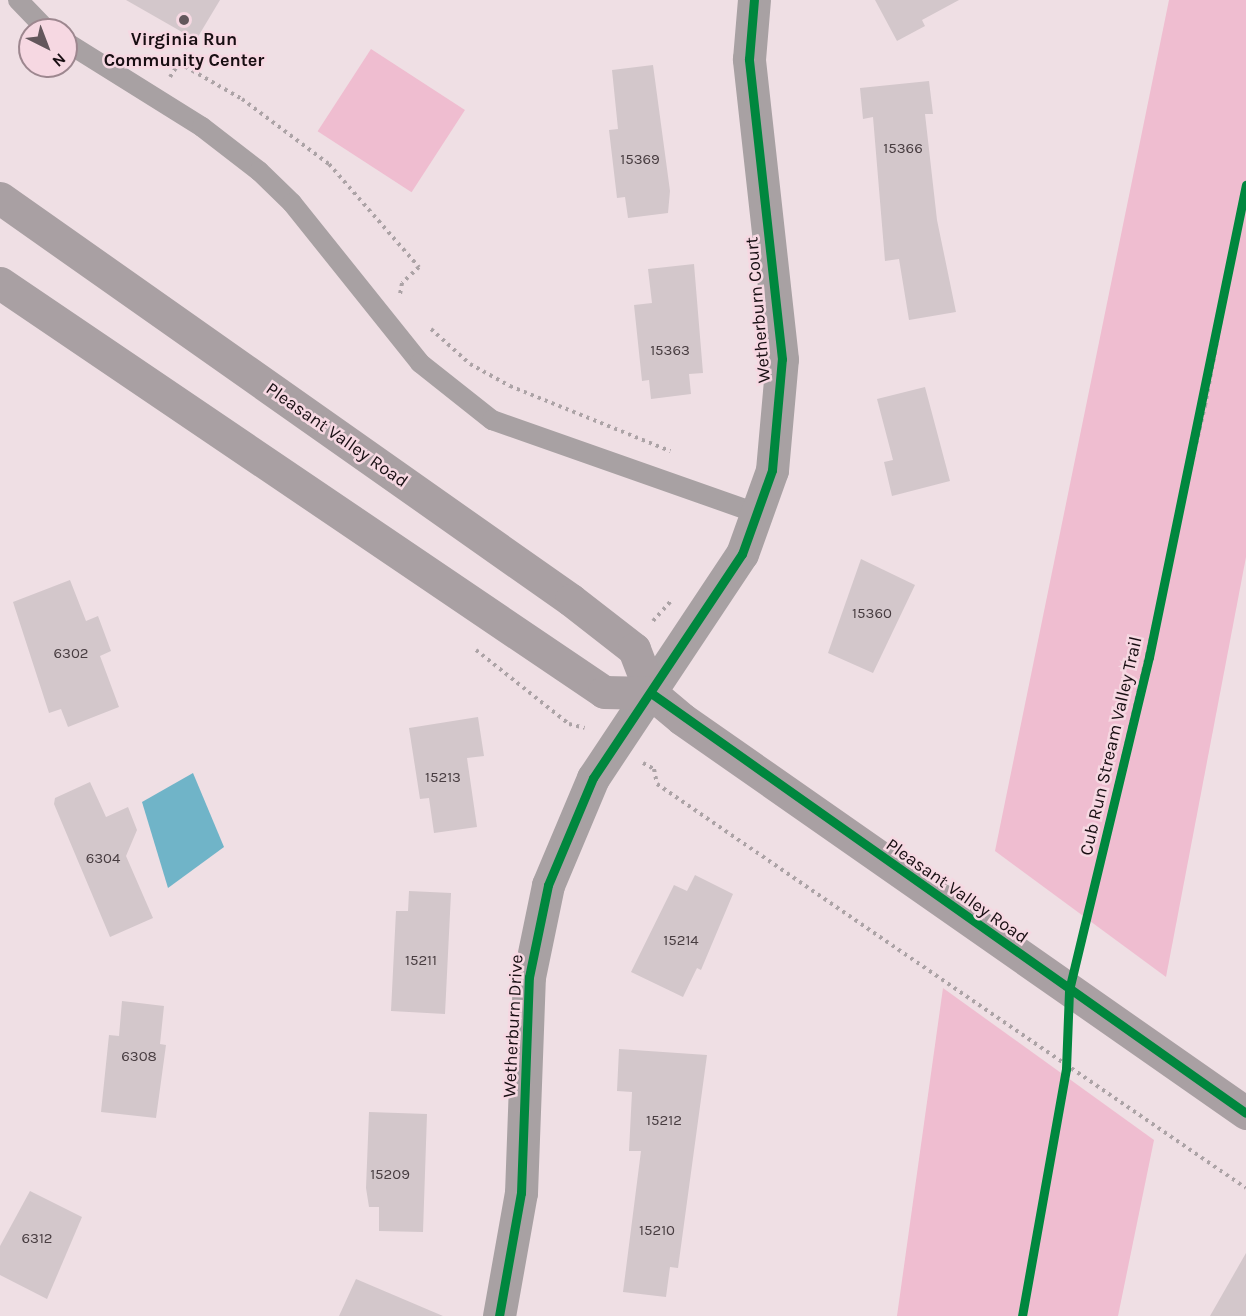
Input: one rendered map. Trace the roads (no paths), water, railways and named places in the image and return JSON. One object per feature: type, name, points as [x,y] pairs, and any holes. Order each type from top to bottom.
[{"type":"main road","name":"Pleasant Valley Road","points":[[0,198],[634,649],[651,693],[1246,1113]]},
{"type":"main road","points":[[0,283],[604,692],[651,693]]},
{"type":"street","name":"Wetherburn Court","points":[[651,693],[718,595],[756,513],[772,470],[782,359],[749,59],[754,0]]},
{"type":"street","name":"Wetherburn Drive","points":[[499,1316],[521,1193],[536,931],[572,822],[593,778],[651,693]]},
{"type":"lane","points":[[18,0],[35,18]]},
{"type":"lane","points":[[78,50],[202,127],[259,171],[292,203],[420,363],[492,420],[756,513]]},
{"type":"water","points":[[193,773],[224,847],[168,888],[142,802]]},
{"type":"place","name":"Virginia Run Community Center","points":[[184,20]]}]
